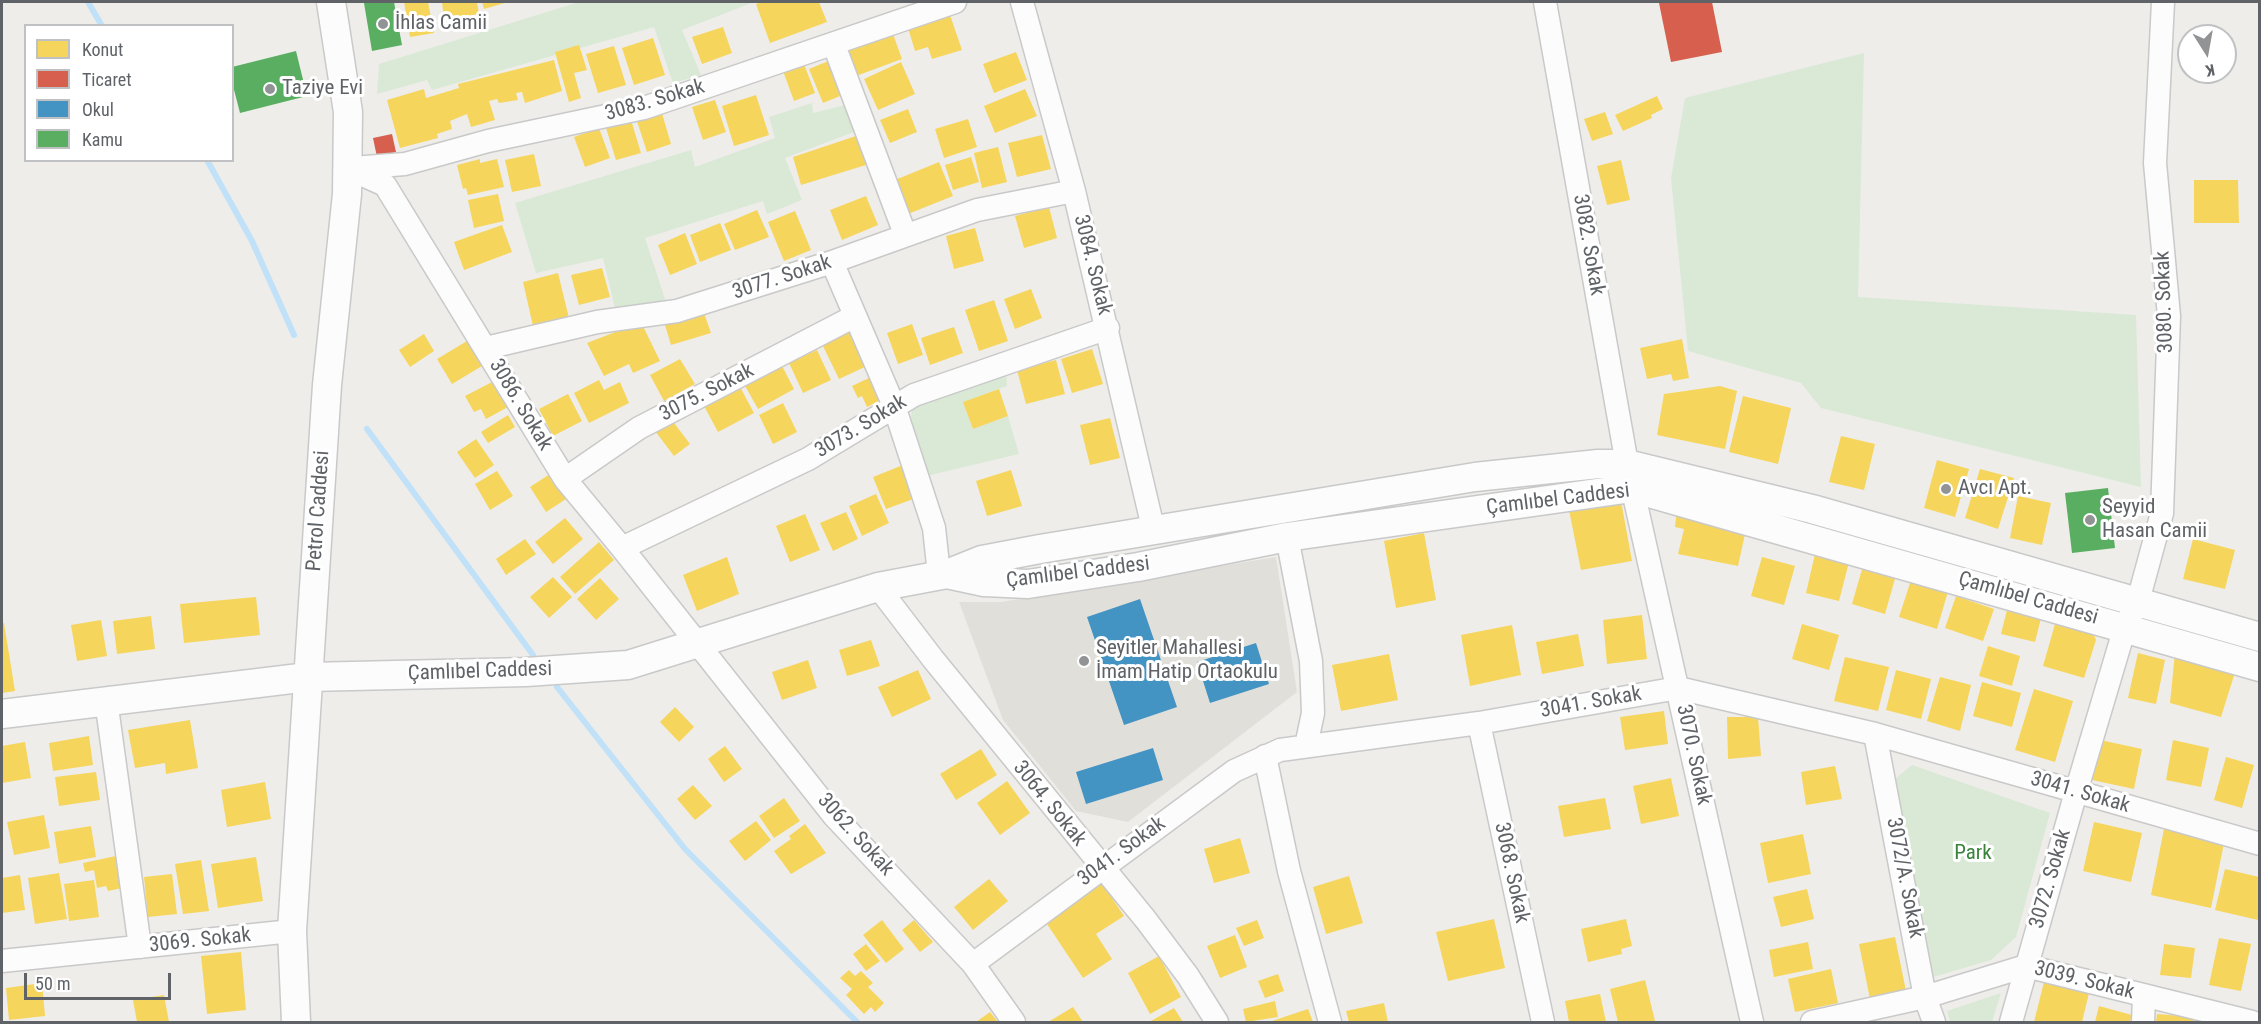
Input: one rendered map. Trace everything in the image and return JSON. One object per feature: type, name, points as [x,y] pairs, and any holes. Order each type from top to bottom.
[{"type":"street","name":"3083. Sokak","points":[[347,168],[405,164],[488,141],[644,108],[956,2]]},
{"type":"street","name":"3084. Sokak","points":[[1022,2],[1074,191],[1108,328],[1154,532]]},
{"type":"street","name":"3082. Sokak","points":[[1545,2],[1630,476]]},
{"type":"street","name":"3080. Sokak","points":[[2138,601],[2162,513],[2169,316],[2155,163],[2163,2]]},
{"type":"street","name":"Petrol Caddesi","points":[[296,1023],[292,931],[327,385],[347,194],[348,112],[335,3]]},
{"type":"street","points":[[834,45],[905,234]]},
{"type":"street","name":"3086. Sokak","points":[[347,168],[385,185],[564,479],[699,644]]},
{"type":"street","name":"3077. Sokak","points":[[486,348],[597,322],[677,311],[832,262],[977,210],[1074,191]]},
{"type":"street","points":[[832,262],[894,406],[934,528],[943,574]]},
{"type":"street","name":"3075. Sokak","points":[[564,479],[639,429],[855,316]]},
{"type":"street","name":"3073. Sokak","points":[[622,548],[808,459],[914,394],[1108,328]]},
{"type":"street","name":"Çamlıbel Caddesi","points":[[2,714],[308,677],[526,672],[628,665],[878,587],[943,574],[982,560],[1475,477],[1598,464],[1630,476],[2259,667]]},
{"type":"street","name":"Çamlıbel Caddesi","points":[[943,574],[984,582],[1028,584],[1138,567],[1287,537],[1630,476],[1812,509],[2259,637]]},
{"type":"street","name":"3070. Sokak","points":[[1630,476],[1752,1023]]},
{"type":"street","points":[[1287,537],[1311,662],[1313,713],[1306,746]]},
{"type":"street","name":"3064. Sokak","points":[[878,587],[933,659],[1188,976],[1216,1023]]},
{"type":"street","name":"3072. Sokak","points":[[2011,1023],[2076,792],[2126,627],[2138,601]]},
{"type":"street","name":"3062. Sokak","points":[[699,644],[834,816],[973,964],[1014,1023]]},
{"type":"street","name":"3041. Sokak","points":[[973,964],[1101,867],[1234,771],[1280,750],[1479,723],[1678,688],[1875,734],[2259,844]]},
{"type":"street","points":[[106,700],[140,947]]},
{"type":"street","name":"3068. Sokak","points":[[1479,723],[1543,1023]]},
{"type":"street","name":"3072/A. Sokak","points":[[1875,734],[1924,997],[1934,1023]]},
{"type":"street","points":[[1265,756],[1289,872],[1330,1023]]},
{"type":"street","name":"3069. Sokak","points":[[2,961],[292,931]]},
{"type":"street","name":"3039. Sokak","points":[[1812,1023],[1924,997],[2026,966],[2252,1023]]},
{"type":"street","points":[[2143,1023],[2144,996]]},
{"type":"shaded area","name":"Seyitler Mahallesi İmam Hatip Ortaokulu","points":[[1276,557],[1297,692],[1128,822],[1076,811],[1003,720],[959,602],[1001,602]]},
{"type":"green space","points":[[579,2],[754,2],[682,30],[701,75],[673,83],[654,27],[432,90],[427,80],[377,94],[379,64]]},
{"type":"green space","points":[[1864,53],[1858,297],[2136,315],[2141,487],[1821,408],[1801,383],[1688,351],[1671,178],[1685,98]]},
{"type":"green space","points":[[812,103],[813,113],[845,105],[854,132],[785,158],[802,200],[767,214],[763,201],[645,238],[666,302],[616,312],[603,258],[536,273],[515,203],[691,150],[695,167],[775,138],[769,117]]},
{"type":"green space","points":[[1006,373],[1007,386],[964,402],[973,429],[1008,416],[1019,454],[926,476],[911,419],[912,408]]},
{"type":"green space","name":"Park","points":[[1912,765],[2050,813],[2016,937],[1991,960],[1933,977],[1891,782]]},
{"type":"green space","points":[[2001,993],[1992,1022],[1950,1022],[1947,1011]]},
{"type":"building: Konut","points":[[404,2],[428,2],[434,33],[410,37]]},
{"type":"building: Konut","points":[[442,2],[477,2],[479,14],[444,20]]},
{"type":"building: Konut","points":[[482,2],[508,2],[484,9]]},
{"type":"building: Konut","points":[[762,2],[819,2],[827,22],[770,43],[756,4]]},
{"type":"building: Konut","points":[[950,15],[962,50],[932,59],[928,47],[915,51],[908,28]]},
{"type":"building: Konut","points":[[723,27],[732,53],[702,64],[692,37]]},
{"type":"building: Konut","points":[[893,34],[902,59],[856,76],[845,46]]},
{"type":"building: Konut","points":[[653,38],[665,75],[634,85],[622,48]]},
{"type":"building: Konut","points":[[579,45],[587,70],[574,73],[581,98],[569,102],[555,52]]},
{"type":"building: Konut","points":[[614,46],[626,85],[598,93],[586,54]]},
{"type":"building: Konut","points":[[1016,52],[1027,80],[994,93],[983,64]]},
{"type":"building: Konut","points":[[554,60],[562,91],[525,103],[522,92],[516,93],[518,100],[499,103],[497,99],[489,101],[495,120],[471,127],[467,114],[450,121],[452,129],[437,134],[438,138],[400,148],[387,100],[424,89],[426,98],[459,88],[458,84]]},
{"type":"building: Konut","points":[[831,60],[845,94],[823,103],[809,69]]},
{"type":"building: Konut","points":[[901,62],[915,94],[878,110],[864,79]]},
{"type":"building: Konut","points":[[804,64],[815,93],[794,101],[783,71]]},
{"type":"building: Konut","points":[[1025,89],[1037,116],[995,133],[984,106]]},
{"type":"building: Konut","points":[[756,95],[769,135],[734,146],[722,106]]},
{"type":"building: Konut","points":[[1657,96],[1663,109],[1651,115],[1652,118],[1623,131],[1615,115]]},
{"type":"building: Konut","points":[[715,100],[726,132],[703,140],[692,107]]},
{"type":"building: Konut","points":[[908,109],[917,132],[890,143],[880,120]]},
{"type":"building: Konut","points":[[661,110],[671,144],[647,152],[636,118]]},
{"type":"building: Konut","points":[[1605,112],[1613,134],[1592,141],[1584,119]]},
{"type":"building: Konut","points":[[968,119],[977,147],[944,158],[935,129]]},
{"type":"building: Konut","points":[[631,120],[641,153],[616,160],[606,128]]},
{"type":"building: Konut","points":[[599,128],[610,158],[585,167],[574,137]]},
{"type":"building: Konut","points":[[859,135],[869,164],[801,185],[793,157]]},
{"type":"building: Konut","points":[[1042,135],[1051,169],[1017,177],[1008,143]]},
{"type":"building: Konut","points":[[998,147],[1007,182],[982,188],[974,153]]},
{"type":"building: Konut","points":[[534,154],[541,186],[512,192],[505,160]]},
{"type":"building: Konut","points":[[971,157],[979,182],[953,190],[945,165]]},
{"type":"building: Konut","points":[[480,159],[480,163],[497,159],[504,187],[468,195],[466,188],[463,189],[457,165]]},
{"type":"building: Konut","points":[[1621,160],[1630,200],[1607,205],[1597,166]]},
{"type":"building: Konut","points":[[939,162],[953,196],[908,214],[895,180]]},
{"type":"building: Konut","points":[[2194,180],[2238,180],[2239,223],[2194,223]]},
{"type":"building: Konut","points":[[498,194],[504,221],[474,228],[468,200]]},
{"type":"building: Konut","points":[[866,196],[878,225],[842,240],[830,210]]},
{"type":"building: Konut","points":[[1049,207],[1057,238],[1024,248],[1015,216]]},
{"type":"building: Konut","points":[[757,210],[769,237],[735,250],[724,224]]},
{"type":"building: Konut","points":[[795,211],[811,250],[784,261],[768,222]]},
{"type":"building: Konut","points":[[720,223],[731,250],[700,262],[690,235]]},
{"type":"building: Konut","points":[[502,225],[512,252],[464,270],[454,242]]},
{"type":"building: Konut","points":[[975,228],[984,261],[954,269],[946,236]]},
{"type":"building: Konut","points":[[685,233],[697,264],[670,275],[658,245]]},
{"type":"building: Konut","points":[[602,268],[610,297],[579,305],[571,275]]},
{"type":"building: Konut","points":[[558,273],[569,318],[533,326],[523,282]]},
{"type":"building: Konut","points":[[1031,289],[1042,318],[1015,329],[1004,299]]},
{"type":"building: Konut","points":[[994,300],[1008,341],[979,351],[965,310]]},
{"type":"building: Konut","points":[[704,313],[711,333],[671,345],[665,325]]},
{"type":"building: Konut","points":[[641,322],[660,361],[633,373],[629,364],[604,376],[587,343]]},
{"type":"building: Konut","points":[[912,324],[923,355],[898,364],[887,333]]},
{"type":"building: Konut","points":[[954,327],[963,353],[930,365],[921,338]]},
{"type":"building: Konut","points":[[851,330],[869,365],[839,379],[822,344]]},
{"type":"building: Konut","points":[[424,334],[434,351],[410,367],[399,350]]},
{"type":"building: Konut","points":[[1682,339],[1689,378],[1673,381],[1671,374],[1647,379],[1640,348]]},
{"type":"building: Konut","points":[[467,341],[482,366],[452,384],[437,359]]},
{"type":"building: Konut","points":[[1092,349],[1103,384],[1072,393],[1061,359]]},
{"type":"building: Konut","points":[[817,350],[831,380],[803,393],[789,363]]},
{"type":"building: Konut","points":[[680,359],[695,384],[664,401],[650,375]]},
{"type":"building: Konut","points":[[1056,360],[1065,394],[1026,404],[1017,370]]},
{"type":"building: Konut","points":[[781,364],[794,389],[758,409],[744,384]]},
{"type":"building: Konut","points":[[869,378],[881,400],[867,407],[862,396],[858,398],[852,386]]},
{"type":"building: Konut","points":[[599,380],[604,390],[620,382],[629,403],[589,423],[574,393]]},
{"type":"building: Konut","points":[[494,381],[508,407],[486,419],[481,409],[474,412],[465,396]]},
{"type":"building: Konut","points":[[739,385],[754,413],[718,432],[703,404]]},
{"type":"building: Konut","points":[[1720,386],[1737,391],[1725,449],[1657,435],[1664,394]]},
{"type":"building: Konut","points":[[999,389],[1008,416],[973,429],[963,402]]},
{"type":"building: Konut","points":[[568,394],[582,421],[553,436],[539,409]]},
{"type":"building: Konut","points":[[1743,396],[1791,408],[1778,464],[1729,452]]},
{"type":"building: Konut","points":[[783,403],[797,432],[773,444],[759,415]]},
{"type":"building: Konut","points":[[508,415],[515,427],[488,443],[481,432]]},
{"type":"building: Konut","points":[[1110,418],[1120,458],[1090,465],[1080,425]]},
{"type":"building: Konut","points":[[671,419],[690,444],[674,456],[655,431]]},
{"type":"building: Konut","points":[[1841,436],[1875,444],[1864,490],[1829,482]]},
{"type":"building: Konut","points":[[476,439],[494,465],[475,478],[457,452]]},
{"type":"building: Konut","name":"Avcı Apt.","points":[[1937,460],[1969,469],[1955,517],[1924,508]]},
{"type":"building: Konut","points":[[903,465],[916,498],[886,509],[873,477]]},
{"type":"building: Konut","points":[[1980,469],[2014,478],[1998,529],[1965,518]]},
{"type":"building: Konut","points":[[1011,470],[1022,506],[987,516],[976,481]]},
{"type":"building: Konut","points":[[497,471],[513,496],[490,510],[475,484]]},
{"type":"building: Konut","points":[[550,474],[566,499],[546,512],[530,487]]},
{"type":"building: Konut","points":[[876,494],[889,523],[862,536],[849,506]]},
{"type":"building: Konut","points":[[2018,496],[2051,503],[2042,545],[2010,538]]},
{"type":"building: Konut","points":[[1621,501],[1632,561],[1581,570],[1569,510]]},
{"type":"building: Konut","points":[[1677,509],[1747,525],[1738,566],[1678,554],[1684,529],[1675,527]]},
{"type":"building: Konut","points":[[846,512],[858,539],[833,551],[820,523]]},
{"type":"building: Konut","points":[[805,514],[820,550],[790,562],[776,526]]},
{"type":"building: Konut","points":[[565,518],[583,539],[553,564],[535,542]]},
{"type":"building: Konut","points":[[1424,533],[1436,600],[1396,608],[1384,541]]},
{"type":"building: Konut","points":[[525,539],[536,554],[506,575],[496,559]]},
{"type":"building: Konut","points":[[2193,539],[2235,550],[2225,589],[2183,579]]},
{"type":"building: Konut","points":[[599,542],[614,560],[575,594],[560,577]]},
{"type":"building: Konut","points":[[1815,554],[1849,562],[1839,601],[1806,593]]},
{"type":"building: Konut","points":[[727,557],[739,594],[697,611],[683,575]]},
{"type":"building: Konut","points":[[1762,557],[1795,566],[1784,605],[1751,596]]},
{"type":"building: Konut","points":[[1863,566],[1896,575],[1885,614],[1852,604]]},
{"type":"building: Konut","points":[[553,577],[572,597],[549,618],[530,597]]},
{"type":"building: Konut","points":[[1912,577],[1949,588],[1937,629],[1899,617]]},
{"type":"building: Konut","points":[[600,578],[619,599],[596,620],[577,599]]},
{"type":"building: Konut","points":[[1956,596],[1994,609],[1983,641],[1945,628]]},
{"type":"building: Konut","points":[[256,597],[260,635],[184,643],[180,604]]},
{"type":"building: Konut","points":[[2008,606],[2042,614],[2035,642],[2001,634]]},
{"type":"building: Konut","points":[[1642,615],[1647,659],[1607,664],[1603,620]]},
{"type":"building: Konut","points":[[151,616],[155,649],[117,654],[113,621]]},
{"type":"building: Konut","points":[[101,620],[107,656],[77,661],[71,625]]},
{"type":"building: Konut","points":[[2,623],[4,623],[15,691],[2,693]]},
{"type":"building: Konut","points":[[1802,624],[1839,635],[1829,670],[1792,659]]},
{"type":"building: Konut","points":[[2055,624],[2092,630],[2096,640],[2084,678],[2043,666]]},
{"type":"building: Konut","points":[[1512,625],[1521,675],[1470,686],[1461,635]]},
{"type":"building: Konut","points":[[1578,634],[1584,666],[1542,674],[1536,642]]},
{"type":"building: Konut","points":[[871,640],[880,666],[847,676],[839,650]]},
{"type":"building: Konut","points":[[1988,646],[2020,656],[2012,686],[1979,676]]},
{"type":"building: Konut","points":[[2138,653],[2165,660],[2156,704],[2128,698]]},
{"type":"building: Konut","points":[[2175,653],[2236,669],[2221,717],[2170,703]]},
{"type":"building: Konut","points":[[1389,654],[1398,700],[1341,711],[1332,665]]},
{"type":"building: Konut","points":[[1845,657],[1889,667],[1878,711],[1834,701]]},
{"type":"building: Konut","points":[[808,660],[817,688],[782,700],[772,672]]},
{"type":"building: Konut","points":[[918,670],[931,699],[892,717],[878,687]]},
{"type":"building: Konut","points":[[1896,670],[1931,679],[1921,719],[1886,710]]},
{"type":"building: Konut","points":[[1940,677],[1971,685],[1960,731],[1927,721]]},
{"type":"building: Konut","points":[[1982,682],[2021,693],[2012,727],[1973,716]]},
{"type":"building: Konut","points":[[2034,689],[2073,701],[2055,762],[2015,750]]},
{"type":"building: Konut","points":[[675,707],[694,727],[679,742],[660,722]]},
{"type":"building: Konut","points":[[1664,711],[1668,744],[1625,750],[1620,717]]},
{"type":"building: Konut","points":[[1727,717],[1758,717],[1761,756],[1728,759]]},
{"type":"building: Konut","points":[[190,720],[198,768],[166,774],[165,763],[135,768],[128,730]]},
{"type":"building: Konut","points":[[89,736],[93,765],[53,771],[49,743]]},
{"type":"building: Konut","points":[[2100,740],[2142,749],[2134,789],[2092,780]]},
{"type":"building: Konut","points":[[2173,740],[2209,748],[2201,787],[2166,780]]},
{"type":"building: Konut","points":[[25,742],[31,778],[2,783],[2,746]]},
{"type":"building: Konut","points":[[725,746],[742,769],[724,782],[708,759]]},
{"type":"building: Konut","points":[[981,749],[997,775],[956,800],[940,774]]},
{"type":"building: Konut","points":[[2226,757],[2254,765],[2242,808],[2214,800]]},
{"type":"building: Konut","points":[[1835,766],[1842,799],[1806,805],[1801,772]]},
{"type":"building: Konut","points":[[96,772],[100,800],[59,806],[55,777]]},
{"type":"building: Konut","points":[[1671,778],[1679,816],[1641,824],[1633,786]]},
{"type":"building: Konut","points":[[1007,781],[1030,813],[1000,835],[977,803]]},
{"type":"building: Konut","points":[[265,782],[271,819],[227,827],[221,790]]},
{"type":"building: Konut","points":[[693,785],[712,806],[695,820],[677,799]]},
{"type":"building: Konut","points":[[784,798],[800,821],[774,838],[759,816]]},
{"type":"building: Konut","points":[[1605,798],[1611,829],[1564,837],[1558,806]]},
{"type":"building: Konut","points":[[44,815],[50,848],[14,855],[7,822]]},
{"type":"building: Konut","points":[[756,821],[771,840],[745,861],[729,841]]},
{"type":"building: Konut","points":[[2094,822],[2142,833],[2131,882],[2083,871]]},
{"type":"building: Konut","points":[[805,824],[826,853],[791,874],[774,851],[791,839],[789,836]]},
{"type":"building: Konut","points":[[91,826],[96,857],[59,864],[54,832]]},
{"type":"building: Konut","points":[[2164,829],[2224,843],[2211,908],[2151,895]]},
{"type":"building: Konut","points":[[1803,834],[1811,874],[1768,883],[1760,843]]},
{"type":"building: Konut","points":[[1240,838],[1250,873],[1214,883],[1204,849]]},
{"type":"building: Konut","points":[[116,856],[122,888],[108,891],[106,886],[97,888],[94,870],[85,872],[83,863]]},
{"type":"building: Konut","points":[[256,857],[263,901],[218,908],[211,864]]},
{"type":"building: Konut","points":[[201,860],[209,911],[183,914],[175,864]]},
{"type":"building: Konut","points":[[2225,869],[2259,877],[2258,920],[2215,910]]},
{"type":"building: Konut","points":[[59,873],[67,919],[35,924],[28,878]]},
{"type":"building: Konut","points":[[172,874],[177,914],[148,917],[144,877]]},
{"type":"building: Konut","points":[[20,875],[25,910],[2,913],[2,878]]},
{"type":"building: Konut","points":[[1349,876],[1363,923],[1326,934],[1313,887]]},
{"type":"building: Konut","points":[[989,879],[1008,901],[973,930],[954,907]]},
{"type":"building: Konut","points":[[94,880],[99,917],[69,921],[64,884]]},
{"type":"building: Konut","points":[[1100,880],[1124,916],[1096,934],[1112,959],[1083,978],[1043,918]]},
{"type":"building: Konut","points":[[1807,889],[1814,919],[1781,927],[1773,897]]},
{"type":"building: Konut","points":[[1494,919],[1505,968],[1448,981],[1436,932]]},
{"type":"building: Konut","points":[[1626,919],[1632,946],[1621,949],[1622,954],[1588,962],[1581,929]]},
{"type":"building: Konut","points":[[882,920],[904,949],[886,963],[863,935]]},
{"type":"building: Konut","points":[[914,920],[933,942],[920,952],[902,930]]},
{"type":"building: Konut","points":[[1257,920],[1264,938],[1244,946],[1236,928]]},
{"type":"building: Konut","points":[[1235,935],[1247,967],[1220,978],[1207,946]]},
{"type":"building: Konut","points":[[1895,937],[1906,991],[1870,999],[1859,944]]},
{"type":"building: Konut","points":[[2219,938],[2251,944],[2241,991],[2209,985]]},
{"type":"building: Konut","points":[[1808,942],[1813,969],[1774,977],[1769,950]]},
{"type":"building: Konut","points":[[866,944],[880,961],[866,971],[853,954]]},
{"type":"building: Konut","points":[[2164,944],[2195,948],[2191,978],[2160,975]]},
{"type":"building: Konut","points":[[241,952],[246,1010],[207,1014],[201,956]]},
{"type":"building: Konut","points":[[1159,956],[1181,997],[1150,1014],[1128,973]]},
{"type":"building: Konut","points":[[1831,969],[1838,1003],[1795,1012],[1788,979]]},
{"type":"building: Konut","points":[[849,970],[855,976],[861,971],[873,983],[868,987],[884,1003],[875,1012],[871,1007],[864,1014],[846,995],[852,989],[840,978]]},
{"type":"building: Konut","points":[[1278,974],[1284,991],[1265,998],[1258,981]]},
{"type":"building: Konut","points":[[1645,980],[1655,1021],[1618,1022],[1610,989]]},
{"type":"building: Konut","points":[[2044,982],[2089,993],[2082,1022],[2034,1022]]},
{"type":"building: Konut","points":[[42,983],[45,1016],[9,1020],[6,988]]},
{"type":"building: Konut","points":[[1600,994],[1606,1022],[1569,1022],[1565,1001]]},
{"type":"building: Konut","points":[[164,995],[169,1022],[137,1022],[133,1000]]},
{"type":"building: Konut","points":[[1275,1001],[1278,1017],[1246,1022],[1243,1009]]},
{"type":"building: Konut","points":[[1384,1003],[1388,1022],[1349,1022],[1346,1011]]},
{"type":"building: Konut","points":[[2099,1006],[2132,1015],[2130,1022],[2095,1022]]},
{"type":"building: Konut","points":[[1073,1007],[1083,1022],[1048,1022]]},
{"type":"building: Konut","points":[[1174,1008],[1183,1022],[1149,1022]]},
{"type":"building: Konut","points":[[1308,1009],[1313,1022],[1269,1022]]},
{"type":"building: Konut","points":[[990,1012],[998,1022],[976,1022]]},
{"type":"building: Konut","points":[[2157,1014],[2194,1017],[2193,1022],[2156,1022]]},
{"type":"building: Ticaret","points":[[1712,2],[1722,52],[1671,62],[1659,3]]},
{"type":"building: Ticaret","points":[[392,134],[396,152],[377,157],[373,138]]},
{"type":"building: Okul","points":[[1140,599],[1177,707],[1124,725],[1087,617]]},
{"type":"building: Okul","points":[[1256,643],[1269,684],[1210,703],[1197,662]]},
{"type":"building: Okul","points":[[1153,748],[1163,780],[1086,804],[1076,772]]},
{"type":"building: Kamu","name":"İhlas Camii","points":[[394,2],[402,45],[372,51],[364,3]]},
{"type":"building: Kamu","name":"Taziye Evi","points":[[296,51],[307,96],[240,113],[234,90],[234,66]]},
{"type":"building: Kamu","name":"Seyyid Hasan Camii","points":[[2108,488],[2115,548],[2072,553],[2065,493]]},
{"type":"waterway","points":[[88,2],[101,24]]},
{"type":"waterway","points":[[208,162],[252,241],[294,335]]},
{"type":"waterway","points":[[367,429],[533,655]]},
{"type":"waterway","points":[[557,687],[685,849],[857,1022]]},
{"type":"place","name":"İhlas Camii","points":[[383,24]]},
{"type":"place","name":"Taziye Evi","points":[[270,89]]},
{"type":"place","name":"Avcı Apt.","points":[[1946,489]]},
{"type":"place","name":"Seyyid Hasan Camii","points":[[2090,520]]},
{"type":"place","name":"Seyitler Mahallesi İmam Hatip Ortaokulu","points":[[1084,661]]}]
